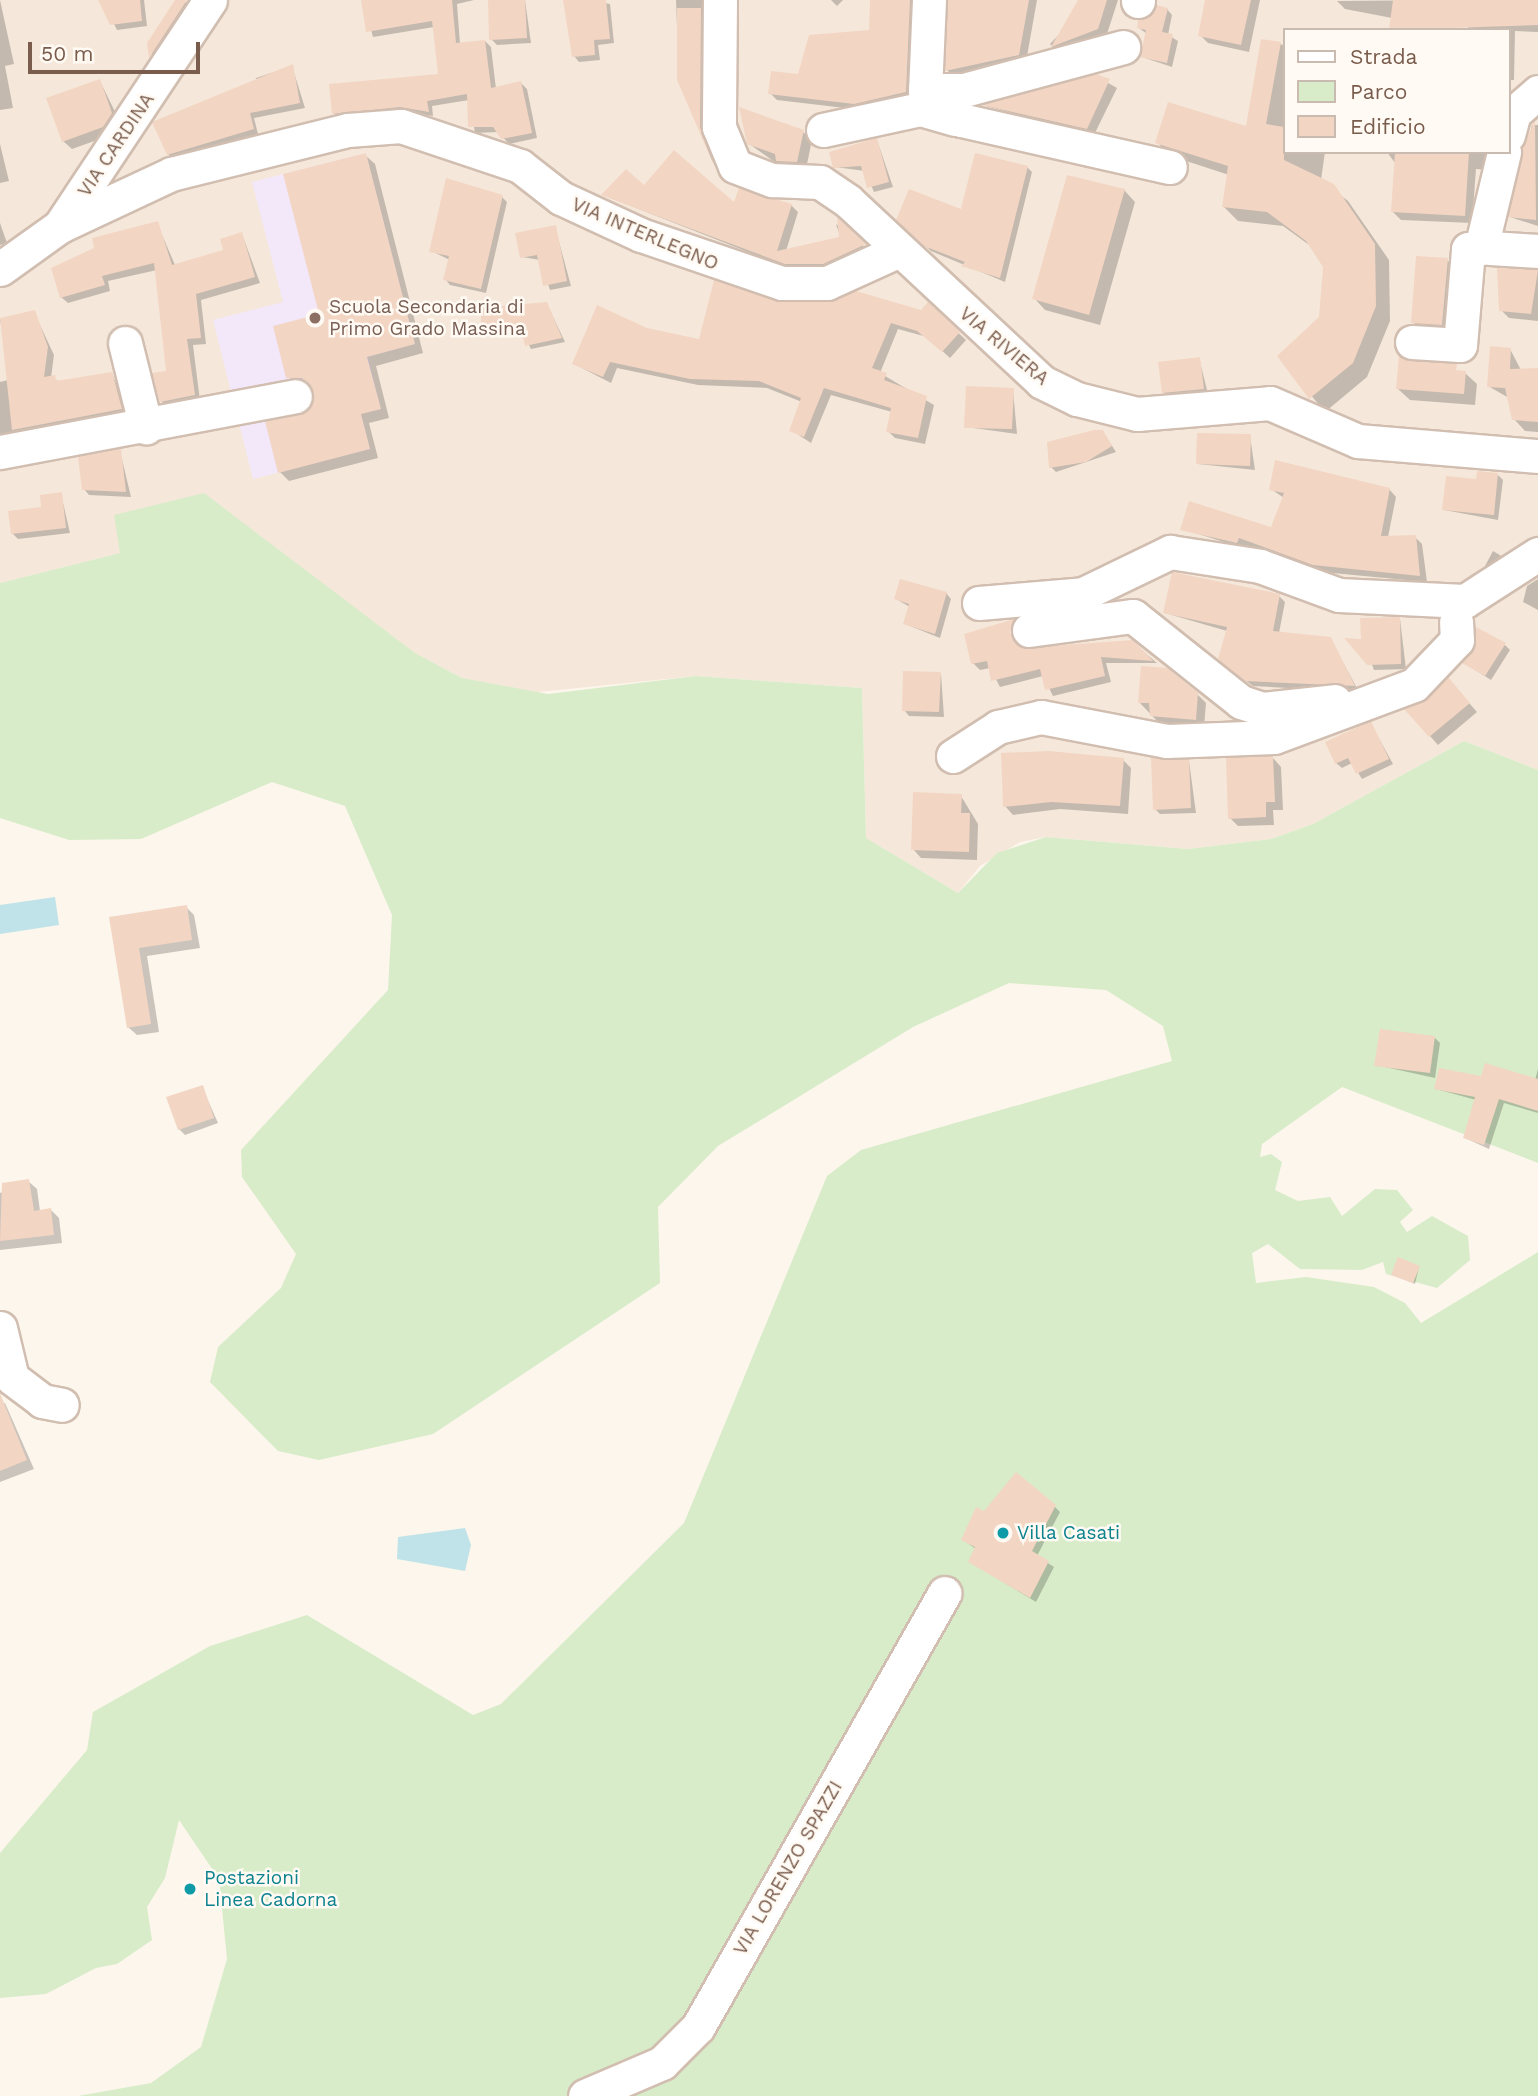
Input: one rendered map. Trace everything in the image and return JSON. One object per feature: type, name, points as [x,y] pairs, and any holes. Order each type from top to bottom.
[{"type":"street","name":"VIA CARDINA","points":[[0,269],[60,226],[210,0]]},
{"type":"street","points":[[720,0],[724,152],[746,172],[820,182],[895,252]]},
{"type":"street","points":[[925,90],[929,0]]},
{"type":"street","points":[[925,90],[964,90],[1123,47]]},
{"type":"street","points":[[925,90],[961,120]]},
{"type":"street","points":[[1510,128],[1514,113],[1538,92]]},
{"type":"street","points":[[823,130],[920,109],[1170,167]]},
{"type":"street","name":"VIA INTERLEGNO","points":[[60,226],[171,174],[348,130],[401,126],[520,166],[561,198],[641,235],[782,284],[827,283],[895,252]]},
{"type":"street","points":[[1412,342],[1460,345],[1468,249],[1480,248],[1504,154]]},
{"type":"street","points":[[1490,248],[1538,251]]},
{"type":"street","name":"VIA RIVIERA","points":[[895,252],[1042,382],[1077,399],[1137,414],[1269,403],[1358,441],[1538,456]]},
{"type":"street","points":[[125,343],[146,427]]},
{"type":"street","points":[[0,452],[146,427],[295,396]]},
{"type":"street","points":[[979,603],[1083,594],[1170,552],[1259,566],[1339,595],[1389,600],[1424,595],[1460,612]]},
{"type":"street","points":[[1029,630],[1133,616],[1241,702],[1263,709],[1313,708],[1407,674],[1460,612],[1537,556]]},
{"type":"street","points":[[953,756],[998,727],[1041,717],[1167,741],[1273,737],[1414,685],[1457,640],[1460,612]]},
{"type":"street","points":[[0,1328],[12,1378],[41,1401],[62,1405]]},
{"type":"street","name":"VIA LORENZO SPAZZI","points":[[585,2096],[662,2063],[698,2027],[945,1593]]},
{"type":"shaded area","points":[[0,0],[1538,0],[1538,770],[1464,741],[1313,824],[1271,839],[1188,849],[1046,837],[1020,842],[980,866],[958,893],[866,838],[862,688],[696,676],[529,693],[462,678],[415,653],[120,553],[0,583]]},
{"type":"shaded area","name":"Scuola Secondaria di Primo Grado Massina","points":[[366,153],[415,344],[368,357],[381,409],[361,414],[370,449],[253,479],[213,320],[283,302],[252,182]]},
{"type":"green space","points":[[204,493],[415,653],[462,678],[548,694],[696,676],[862,688],[866,838],[958,893],[997,853],[1046,837],[1188,849],[1271,839],[1313,824],[1464,741],[1538,770],[1538,1163],[1342,1087],[1262,1144],[1260,1157],[1271,1154],[1282,1162],[1275,1190],[1298,1201],[1330,1197],[1342,1216],[1375,1189],[1397,1190],[1413,1210],[1400,1222],[1407,1232],[1432,1216],[1468,1236],[1470,1260],[1437,1288],[1386,1274],[1383,1262],[1362,1270],[1300,1269],[1268,1244],[1252,1253],[1256,1283],[1306,1277],[1374,1287],[1405,1303],[1421,1323],[1538,1252],[1538,2096],[78,2096],[151,2083],[201,2047],[227,1959],[219,1879],[179,1820],[165,1878],[147,1907],[152,1940],[117,1964],[96,1968],[46,1994],[0,1998],[0,1853],[87,1750],[93,1712],[210,1646],[307,1615],[473,1715],[501,1704],[684,1523],[827,1176],[861,1150],[1172,1061],[1163,1026],[1106,990],[1009,983],[913,1027],[718,1146],[658,1207],[660,1283],[433,1434],[319,1460],[278,1451],[210,1382],[218,1347],[281,1288],[296,1254],[242,1177],[241,1150],[388,990],[392,915],[345,806],[272,782],[141,839],[69,840],[0,818],[0,583],[120,553],[114,515]]},
{"type":"water","points":[[55,897],[59,925],[0,934],[0,905]]},
{"type":"water","points":[[465,1528],[471,1545],[465,1571],[397,1559],[398,1537]]},
{"type":"building","points":[[98,0],[140,0],[142,21],[110,25]]},
{"type":"building","points":[[175,0],[187,0],[149,58],[147,43]]},
{"type":"building","points":[[361,0],[452,0],[456,43],[485,40],[491,88],[521,81],[532,133],[501,139],[493,127],[468,127],[467,94],[427,101],[429,112],[400,107],[332,114],[329,84],[438,74],[432,21],[366,32]]},
{"type":"building","points":[[488,0],[525,0],[527,38],[489,40]]},
{"type":"building","points":[[563,0],[606,0],[610,39],[594,40],[595,55],[572,57]]},
{"type":"building","points":[[870,0],[910,0],[906,92],[854,104],[768,94],[771,71],[798,74],[809,35],[869,30]]},
{"type":"building","points":[[948,0],[1029,0],[1019,55],[945,71]]},
{"type":"building","points":[[1078,0],[1107,0],[1098,29],[1051,47]]},
{"type":"building","points":[[1205,0],[1251,0],[1241,45],[1198,36]]},
{"type":"building","points":[[1393,0],[1538,0],[1538,25],[1389,28]]},
{"type":"building","points":[[1156,5],[1168,8],[1162,32],[1173,34],[1167,63],[1140,57],[1146,30],[1137,28],[1138,20]]},
{"type":"building","points":[[677,8],[701,8],[700,127],[711,159],[677,80]]},
{"type":"building","points":[[1261,39],[1281,42],[1266,124],[1282,127],[1284,160],[1334,184],[1375,244],[1376,306],[1353,363],[1309,399],[1277,356],[1319,317],[1323,267],[1306,241],[1267,212],[1222,207],[1228,166],[1155,143],[1168,102],[1246,126]]},
{"type":"building","points":[[293,64],[300,103],[250,113],[254,129],[167,155],[152,122]]},
{"type":"building","points":[[1096,74],[1110,79],[1087,129],[982,105]]},
{"type":"building","points":[[100,79],[112,113],[103,127],[62,142],[46,98]]},
{"type":"building","points":[[739,107],[804,130],[797,162],[776,161],[775,154],[747,144]]},
{"type":"building","points":[[1535,120],[1536,220],[1508,217],[1523,147]]},
{"type":"building","points":[[877,138],[889,182],[867,188],[861,166],[833,168],[829,152]]},
{"type":"building","points":[[674,150],[734,202],[739,188],[792,204],[777,251],[839,237],[837,217],[866,244],[823,264],[785,264],[601,195],[626,169],[644,185]]},
{"type":"building","name":"Scuola Secondaria di Primo Grado Massina","points":[[366,153],[415,344],[367,357],[381,409],[361,414],[370,449],[278,473],[265,421],[307,411],[314,393],[302,378],[286,378],[273,326],[319,314],[283,174]]},
{"type":"building","points":[[975,153],[1028,166],[1000,278],[961,266],[965,262],[924,246],[896,220],[909,189],[961,209]]},
{"type":"building","points":[[1395,154],[1469,154],[1465,216],[1391,212]]},
{"type":"building","points":[[1067,175],[1125,189],[1089,315],[1032,299]]},
{"type":"building","points":[[446,178],[503,195],[481,289],[443,280],[449,256],[429,252]]},
{"type":"building","points":[[158,221],[172,265],[223,250],[220,239],[242,232],[255,277],[196,294],[201,338],[187,339],[195,395],[160,402],[152,373],[166,371],[154,263],[102,276],[105,285],[60,298],[51,268],[94,248],[92,238]]},
{"type":"building","points":[[556,225],[567,281],[543,286],[537,255],[520,258],[515,233]]},
{"type":"building","points":[[1416,256],[1448,258],[1442,325],[1411,323]]},
{"type":"building","points":[[1497,268],[1538,270],[1531,314],[1499,311]]},
{"type":"building","points":[[714,280],[782,302],[828,302],[856,291],[921,310],[928,302],[960,332],[942,352],[917,331],[891,323],[872,368],[887,373],[884,380],[927,396],[918,438],[886,432],[891,408],[824,388],[804,437],[789,431],[801,398],[759,381],[690,379],[610,362],[603,377],[572,364],[597,305],[647,328],[699,339]]},
{"type":"building","points":[[547,302],[562,338],[525,346],[522,332],[481,331],[481,308]]},
{"type":"building","points":[[35,310],[48,347],[44,377],[55,375],[56,381],[112,372],[122,409],[12,430],[0,318]]},
{"type":"building","points":[[1490,346],[1511,348],[1510,369],[1538,368],[1538,422],[1512,420],[1505,388],[1487,387]]},
{"type":"building","points":[[1399,355],[1457,364],[1456,370],[1466,371],[1464,394],[1396,389]]},
{"type":"building","points":[[1200,357],[1204,389],[1162,393],[1158,362]]},
{"type":"building","points":[[966,386],[1014,388],[1012,429],[964,428]]},
{"type":"building","points":[[1103,430],[1112,446],[1086,462],[1049,468],[1047,442]]},
{"type":"building","points":[[1197,433],[1251,434],[1250,466],[1196,464]]},
{"type":"building","points":[[121,449],[126,492],[82,490],[78,457]]},
{"type":"building","points":[[1275,460],[1390,488],[1381,536],[1416,535],[1420,576],[1313,565],[1239,538],[1237,543],[1180,530],[1189,501],[1271,527],[1284,493],[1269,490]]},
{"type":"building","points":[[1477,471],[1498,473],[1494,515],[1442,510],[1446,476],[1476,479]]},
{"type":"building","points":[[62,492],[66,528],[11,534],[8,511],[41,507],[40,495]]},
{"type":"building","points":[[1172,572],[1280,594],[1273,631],[1331,637],[1355,686],[1245,681],[1218,659],[1227,627],[1163,613]]},
{"type":"building","points":[[900,579],[947,592],[935,634],[903,624],[909,604],[894,599]]},
{"type":"building","points":[[1400,617],[1401,664],[1367,665],[1344,638],[1361,639],[1360,618]]},
{"type":"building","points":[[1014,619],[1010,633],[1022,648],[1133,640],[1153,661],[1101,657],[1105,676],[1045,690],[1040,669],[991,681],[987,661],[971,664],[964,634]]},
{"type":"building","points":[[1476,627],[1506,643],[1485,676],[1462,663],[1475,647]]},
{"type":"building","points":[[1141,666],[1167,668],[1198,693],[1196,720],[1150,716],[1149,703],[1138,703]]},
{"type":"building","points":[[903,671],[941,672],[939,712],[902,711]]},
{"type":"building","points":[[1448,677],[1470,703],[1429,737],[1404,709],[1427,699]]},
{"type":"building","points":[[1371,721],[1389,759],[1356,774],[1348,758],[1335,764],[1325,742]]},
{"type":"building","points":[[1049,751],[1124,758],[1120,806],[1051,802],[1003,807],[1001,753]]},
{"type":"building","points":[[1273,756],[1275,802],[1266,802],[1266,817],[1228,819],[1226,758]]},
{"type":"building","points":[[1151,758],[1189,759],[1191,808],[1153,810]]},
{"type":"building","points":[[913,792],[962,794],[961,813],[970,813],[969,852],[911,850]]},
{"type":"building","points":[[187,905],[192,940],[139,948],[151,1024],[127,1028],[109,917]]},
{"type":"building","points":[[1380,1029],[1435,1036],[1430,1073],[1374,1066]]},
{"type":"building","points":[[1485,1063],[1538,1079],[1538,1111],[1499,1099],[1484,1145],[1463,1138],[1475,1097],[1434,1089],[1439,1068],[1481,1076]]},
{"type":"building","points":[[203,1085],[214,1118],[178,1130],[166,1097]]},
{"type":"building","points":[[29,1179],[34,1211],[51,1208],[54,1235],[0,1241],[2,1183]]},
{"type":"building","points":[[1398,1257],[1420,1266],[1413,1283],[1391,1275]]},
{"type":"building","points":[[0,1393],[27,1460],[0,1471]]},
{"type":"building","name":"Villa Casati","points":[[1016,1472],[1056,1505],[1032,1551],[1049,1561],[1030,1598],[968,1562],[975,1547],[961,1540],[976,1507],[984,1511]]},
{"type":"place","name":"Scuola Secondaria di Primo Grado Massina","points":[[315,318]]},
{"type":"place","name":"Villa Casati","points":[[1003,1533]]},
{"type":"place","name":"Postazioni Linea Cadorna","points":[[190,1889]]}]
